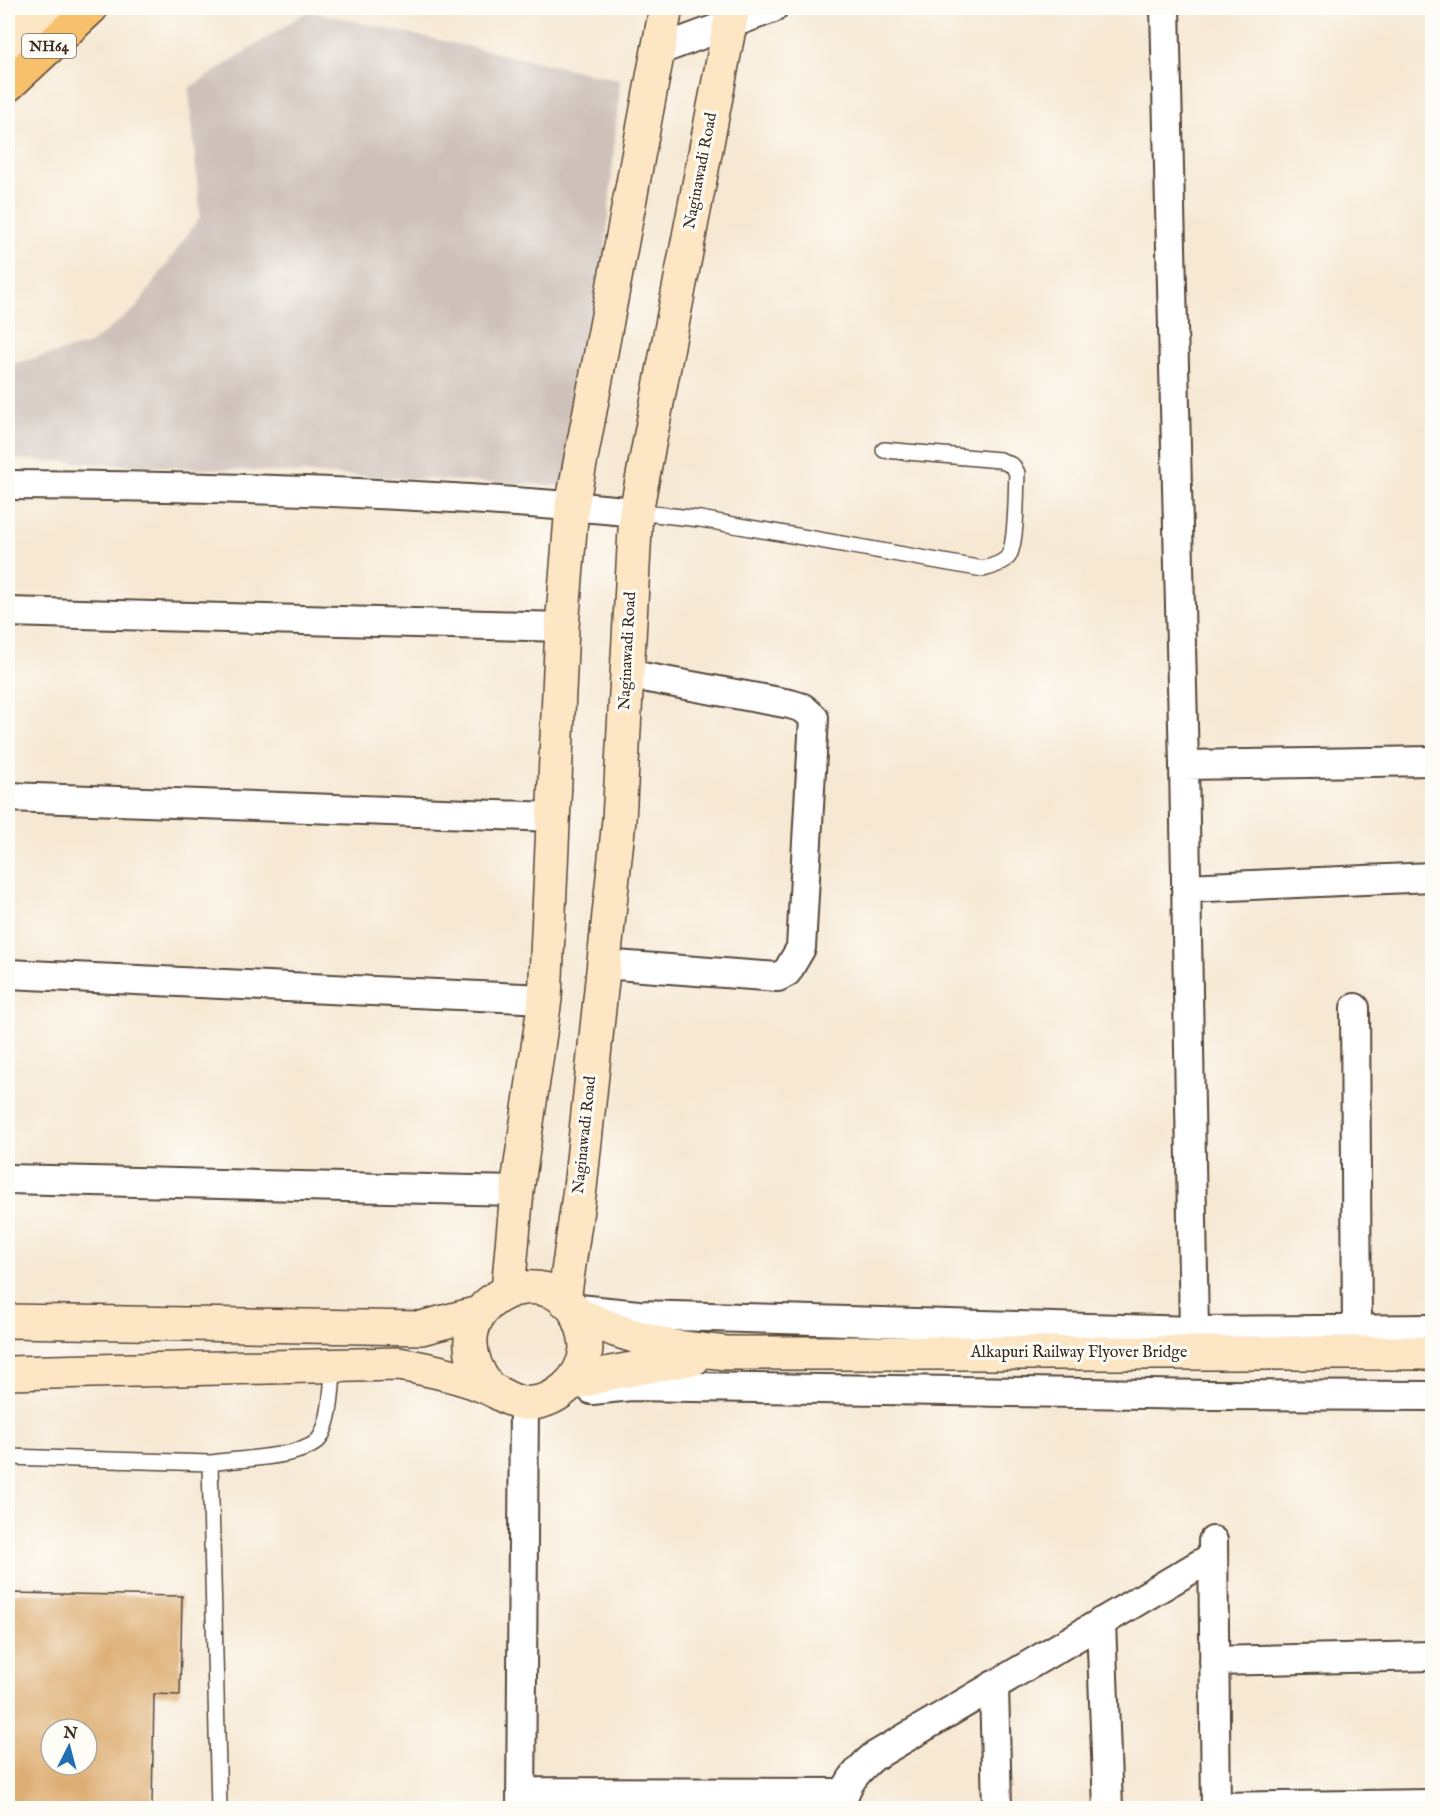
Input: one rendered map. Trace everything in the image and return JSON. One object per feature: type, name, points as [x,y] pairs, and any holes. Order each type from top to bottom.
[{"type":"highway","name":"NH64","points":[[8,85],[91,8]]},
{"type":"street","points":[[8,19],[19,8]]},
{"type":"street","points":[[8,56],[59,8]]},
{"type":"street","points":[[507,1291],[517,1191],[545,999],[562,627],[572,506],[666,8]]},
{"type":"street","points":[[657,51],[731,16],[773,8]]},
{"type":"street","points":[[1165,8],[1184,765],[1194,1331]]},
{"type":"street","name":"Naginawadi Road","points":[[571,1307],[602,964],[619,820],[636,512],[731,16]]},
{"type":"street","points":[[8,485],[204,486],[572,506],[636,512]]},
{"type":"street","points":[[8,612],[562,627]]},
{"type":"street","points":[[602,964],[778,977],[788,972],[801,948],[814,718],[803,708],[790,704],[626,674]]},
{"type":"street","points":[[1184,765],[1432,761]]},
{"type":"street","points":[[8,797],[553,817]]},
{"type":"street","points":[[1186,888],[1432,877]]},
{"type":"street","points":[[8,974],[545,999]]},
{"type":"street","points":[[1355,1008],[1357,1330]]},
{"type":"street","points":[[8,1179],[517,1191]]},
{"type":"street","points":[[488,1387],[476,1371],[470,1352],[471,1332],[479,1313],[493,1299],[507,1291],[531,1287],[549,1291],[571,1307],[584,1331],[586,1349],[582,1366],[565,1389]]},
{"type":"street","points":[[571,1307],[638,1315],[1194,1331],[1432,1329]]},
{"type":"street","name":"Alkapuri Railway Flyover Bridge","points":[[571,1307],[615,1330],[666,1346],[726,1353],[1432,1353]]},
{"type":"street","points":[[8,1321],[421,1328],[479,1313]]},
{"type":"street","name":"Alkapuri Railway Flyover Bridge","points":[[565,1389],[610,1373],[726,1353]]},
{"type":"street","points":[[8,1373],[398,1364],[438,1371],[488,1387],[504,1398],[524,1403],[542,1401],[565,1389],[631,1386],[1432,1396]]},
{"type":"street","points":[[524,1403],[521,1800],[842,1801],[855,1773],[873,1757],[1101,1622],[1212,1548],[1216,1808],[1432,1804]]},
{"type":"street","points":[[1101,1622],[1108,1809]]},
{"type":"street","points":[[1214,1661],[1432,1656]]},
{"type":"street","points":[[993,1685],[997,1809]]},
{"type":"lane","points":[[636,512],[700,519],[983,569],[996,565],[1008,556],[1012,542],[1017,473],[1013,466],[1000,460],[884,450]]},
{"type":"lane","points":[[8,1457],[210,1462],[303,1451],[319,1440],[326,1426],[334,1365]]},
{"type":"lane","points":[[210,1462],[219,1809]]},
{"type":"shaded area","points":[[308,11],[620,80],[585,487],[8,459],[8,365],[90,344],[136,308],[200,217],[189,88]]},
{"type":"building","points":[[8,1593],[182,1596],[180,1695],[154,1694],[152,1808],[8,1808]]}]
